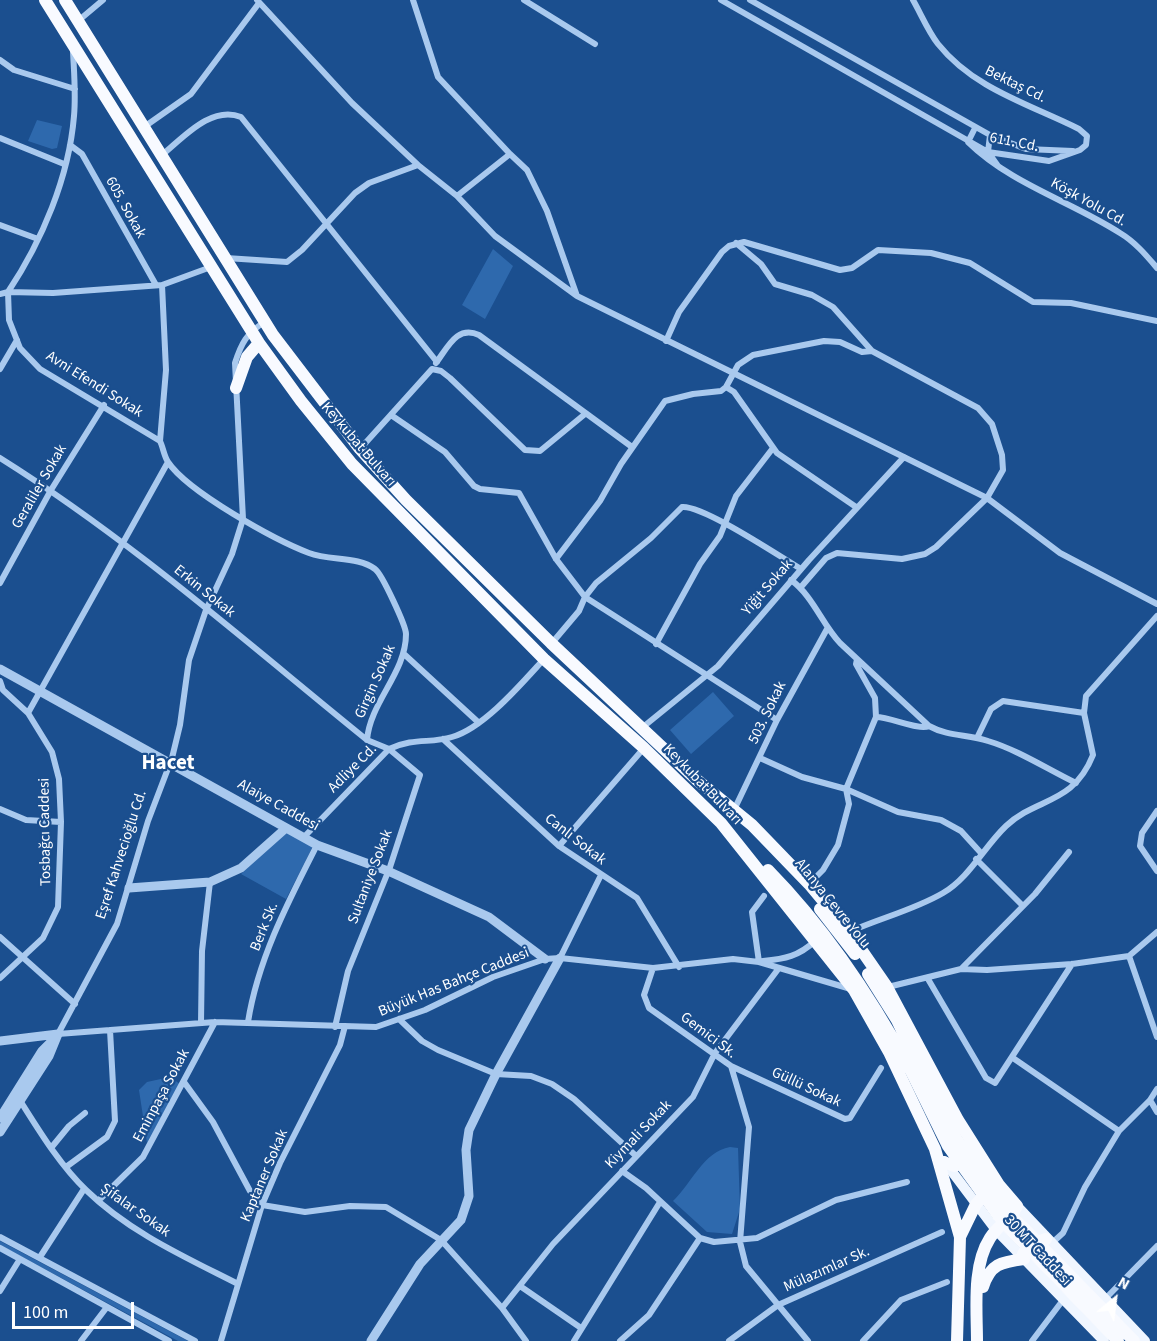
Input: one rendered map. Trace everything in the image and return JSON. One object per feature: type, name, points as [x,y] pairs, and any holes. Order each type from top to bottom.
[{"type":"highway","points":[[45,0],[251,330]]},
{"type":"highway","points":[[65,0],[265,322]]},
{"type":"highway","name":"Keykubat Bulvarı","points":[[265,322],[360,449],[406,500],[551,643],[697,780]]},
{"type":"highway","name":"Keykubat Bulvarı","points":[[251,330],[301,401],[352,464],[544,659],[644,748],[721,823],[854,990],[889,1052],[935,1149],[960,1237],[957,1341]]},
{"type":"highway","points":[[236,388],[248,357],[259,343]]},
{"type":"highway","points":[[697,780],[734,810],[809,884],[849,932],[887,987],[958,1120],[999,1185],[1017,1206],[1007,1222],[996,1230],[984,1250],[980,1263],[977,1341]]},
{"type":"highway","name":"Alanya Çevre Yolu","points":[[697,780],[814,901],[852,950],[897,1020],[915,1067]]},
{"type":"highway","name":"Alanya Çevre Yolu","points":[[721,823],[776,878],[834,946],[915,1067]]},
{"type":"highway","points":[[915,1067],[948,1146],[995,1213],[1118,1341]]},
{"type":"highway","points":[[915,1067],[957,1140],[1011,1215],[1134,1341]]},
{"type":"highway","points":[[945,1162],[954,1166],[965,1164],[976,1148]]},
{"type":"highway","points":[[960,1237],[976,1204],[986,1191],[999,1185]]},
{"type":"highway","points":[[977,1305],[987,1274],[995,1265],[1004,1261],[1024,1259],[1023,1254],[1029,1245],[1049,1241]]},
{"type":"main road","name":"30 MT Caddesi","points":[[935,1149],[996,1230],[1104,1341]]},
{"type":"main road","name":"30 MT Caddesi","points":[[1017,1206],[1145,1341]]},
{"type":"street","points":[[77,21],[103,0]]},
{"type":"street","points":[[413,0],[438,77],[527,170],[547,211],[577,296]]},
{"type":"street","points":[[524,0],[595,44]]},
{"type":"street","name":"611. Cd.","points":[[722,0],[988,152],[1049,161],[1080,150]]},
{"type":"street","name":"611. Cd.","points":[[750,0],[990,135],[1026,149],[1053,152],[1080,150]]},
{"type":"street","name":"Bektaş Cd.","points":[[912,0],[937,42],[969,74],[984,85],[1084,132],[1087,140],[1080,150]]},
{"type":"street","points":[[144,128],[190,94],[258,1],[352,103],[418,165],[457,196],[495,236],[577,296],[987,498],[1060,553],[1157,604]]},
{"type":"street","points":[[8,292],[38,239],[70,145],[75,89],[73,45]]},
{"type":"street","points":[[0,60],[14,70],[75,89]]},
{"type":"street","points":[[161,155],[213,116],[229,114],[241,117],[437,362]]},
{"type":"street","points":[[968,142],[975,128]]},
{"type":"street","points":[[990,135],[988,152],[1000,169]]},
{"type":"street","points":[[0,138],[64,164]]},
{"type":"street","name":"Köşk Yolu Cd.","points":[[968,142],[990,163],[1000,169],[1121,233],[1157,268]]},
{"type":"street","name":"605. Sokak","points":[[70,145],[81,154],[159,285]]},
{"type":"street","points":[[457,196],[510,154]]},
{"type":"street","points":[[225,258],[287,262],[369,183],[418,165]]},
{"type":"street","points":[[0,225],[38,239]]},
{"type":"street","points":[[666,341],[679,312],[700,280],[722,252],[736,243],[752,244],[840,270],[852,268],[878,250],[931,253],[970,263],[1033,302],[1071,303],[1157,321]]},
{"type":"street","points":[[736,243],[757,260],[775,284],[812,295],[833,307],[872,351],[967,402],[985,415],[992,424],[1004,463],[1003,470],[987,498],[946,539],[925,554],[902,559],[837,553],[826,558],[801,587]]},
{"type":"street","points":[[0,294],[8,292],[53,293],[159,285],[211,267]]},
{"type":"street","points":[[159,285],[166,370],[160,441],[168,462],[197,490],[243,519]]},
{"type":"street","name":"Avni Efendi Sokak","points":[[8,292],[9,320],[20,348],[40,369],[104,405],[160,441]]},
{"type":"street","points":[[251,330],[265,322]]},
{"type":"street","name":"Eşref Kahvecioğlu Cd.","points":[[0,1132],[49,1056],[58,1034],[117,924],[148,820],[169,764],[180,725],[189,660],[206,610],[231,554],[243,519],[235,363],[241,345],[251,330]]},
{"type":"street","points":[[360,449],[432,369],[459,333],[469,330],[632,447]]},
{"type":"street","points":[[259,343],[273,335]]},
{"type":"street","points":[[0,369],[17,340]]},
{"type":"street","points":[[556,559],[600,501],[632,447],[665,401],[693,394],[721,391],[726,387],[738,365],[753,355],[801,344],[832,341],[862,352],[872,351]]},
{"type":"street","points":[[432,369],[441,371],[450,378],[525,450],[540,451],[585,414]]},
{"type":"street","points":[[726,387],[734,392],[773,448],[856,507]]},
{"type":"street","name":"Geraliler Sokak","points":[[1,580],[51,490],[104,405]]},
{"type":"street","points":[[391,415],[445,453],[474,486],[480,489],[519,493],[556,559],[585,597],[777,720]]},
{"type":"street","points":[[656,644],[700,564],[720,536],[736,496],[773,448]]},
{"type":"street","name":"Yiğit Sokak","points":[[643,727],[706,676],[856,507],[904,457]]},
{"type":"street","name":"Erkin Sokak","points":[[0,458],[51,490],[124,543],[367,740],[389,749]]},
{"type":"street","points":[[28,713],[168,462]]},
{"type":"street","points":[[551,643],[579,611],[585,597],[596,583],[651,538],[678,509],[692,508],[801,569]]},
{"type":"street","name":"Girgin Sokak","points":[[243,519],[309,553],[365,563],[378,570],[407,631],[404,654],[368,725],[367,740]]},
{"type":"street","points":[[791,580],[801,587],[827,628],[929,726],[956,736],[977,738],[998,744],[1076,783]]},
{"type":"street","points":[[849,932],[943,894],[958,883],[1008,824],[1063,795],[1076,783],[1093,755],[1084,713],[1086,696],[1157,616]]},
{"type":"street","name":"503. Sokak","points":[[734,810],[777,720],[827,628]]},
{"type":"street","points":[[404,654],[478,722]]},
{"type":"street","name":"Adliye Cd.","points":[[304,837],[389,749],[407,741],[455,737],[478,722],[544,659]]},
{"type":"street","points":[[809,884],[823,870],[837,845],[849,804],[846,789],[876,717],[875,698],[856,664],[857,659]]},
{"type":"street","name":"Alaiye Caddesi","points":[[0,669],[39,693],[316,845],[388,871],[489,917],[545,959]]},
{"type":"street","name":"Tosbağcı Caddesi","points":[[0,681],[3,690],[28,713],[52,752],[59,779],[61,822],[58,907],[43,938],[0,978]]},
{"type":"street","points":[[977,738],[991,710],[1003,700],[1084,713]]},
{"type":"street","points":[[876,717],[892,718],[921,729],[929,726]]},
{"type":"street","name":"Canlı Sokak","points":[[443,739],[559,846],[637,898],[679,967]]},
{"type":"street","points":[[559,846],[644,748]]},
{"type":"street","name":"Sultaniye Sokak","points":[[335,1027],[348,971],[388,871],[420,775],[389,749]]},
{"type":"street","points":[[760,758],[802,777],[846,789],[898,812],[941,820],[961,831],[979,856],[1023,906]]},
{"type":"street","points":[[0,809],[26,820],[61,822]]},
{"type":"street","points":[[1157,811],[1142,833],[1140,846],[1157,870]]},
{"type":"street","points":[[129,888],[210,882],[241,868],[286,828]]},
{"type":"street","name":"Berk Sk.","points":[[248,1022],[254,986],[288,902],[316,845]]},
{"type":"street","points":[[961,969],[1023,906],[1069,852]]},
{"type":"street","points":[[371,1341],[420,1264],[461,1220],[469,1196],[466,1150],[470,1130],[496,1074],[560,958],[601,875]]},
{"type":"street","points":[[201,1023],[202,951],[210,882]]},
{"type":"street","points":[[764,896],[752,912],[759,962],[787,959],[802,953],[816,940]]},
{"type":"street","points":[[887,987],[928,979],[961,969],[987,970],[1072,964],[1129,956],[1157,932]]},
{"type":"street","points":[[0,937],[75,1004]]},
{"type":"street","points":[[1129,956],[1157,1037]]},
{"type":"street","name":"Büyük Has Bahçe Caddesi","points":[[58,1034],[215,1022],[376,1027],[425,1010],[493,977],[545,959],[560,958],[653,968],[679,967],[733,959],[759,962],[854,990]]},
{"type":"street","points":[[928,979],[986,1078],[994,1083],[1013,1058],[1072,964]]},
{"type":"street","name":"Gemici Sk.","points":[[653,968],[644,995],[649,1008],[731,1066],[749,1127],[740,1242]]},
{"type":"street","name":"Kiymali Sokak","points":[[502,1308],[553,1244],[635,1155],[693,1097],[715,1053],[779,968]]},
{"type":"street","points":[[399,1019],[422,1041],[438,1050],[496,1074],[531,1076],[552,1084],[574,1099],[635,1155]]},
{"type":"street","name":"Eminpaşa Sokak","points":[[98,1201],[143,1157],[215,1022]]},
{"type":"street","name":"Kaptaner Sokak","points":[[221,1341],[262,1205],[280,1162],[340,1045],[345,1026]]},
{"type":"street","points":[[66,1167],[107,1137],[115,1121],[110,1030]]},
{"type":"street","points":[[0,1041],[58,1034]]},
{"type":"street","name":"Eşref Kahvecioğlu Cd.","points":[[0,1118],[42,1051],[58,1034]]},
{"type":"street","points":[[34,1037],[42,1051]]},
{"type":"street","points":[[1013,1058],[1119,1131]]},
{"type":"street","name":"Güllü Sokak","points":[[731,1066],[845,1119],[850,1118],[882,1068]]},
{"type":"street","points":[[184,1082],[213,1122],[250,1191],[262,1205],[304,1212],[350,1206],[386,1207],[441,1240],[502,1308],[526,1341]]},
{"type":"street","points":[[1049,1241],[1063,1233],[1085,1187],[1119,1131],[1150,1100],[1157,1089]]},
{"type":"street","points":[[1150,1100],[1157,1112]]},
{"type":"street","name":"Şifalar Sokak","points":[[21,1102],[51,1148],[84,1190],[159,1245],[238,1284]]},
{"type":"street","points":[[51,1148],[69,1126],[85,1113]]},
{"type":"street","points":[[622,1171],[700,1238],[714,1242],[740,1242],[756,1238],[836,1200],[907,1182]]},
{"type":"street","points":[[40,1257],[84,1190]]},
{"type":"street","points":[[574,1341],[660,1202]]},
{"type":"street","name":"Mülazımlar Sk.","points":[[729,1341],[778,1305],[942,1232]]},
{"type":"street","points":[[0,1237],[195,1341]]},
{"type":"street","points":[[620,1341],[649,1315],[700,1238]]},
{"type":"street","points":[[740,1242],[746,1266],[808,1341]]},
{"type":"street","points":[[1105,1299],[1157,1246]]},
{"type":"street","points":[[0,1248],[169,1341]]},
{"type":"street","points":[[0,1291],[21,1259]]},
{"type":"street","points":[[863,1341],[901,1299],[947,1282]]},
{"type":"street","points":[[520,1286],[581,1328]]},
{"type":"street","points":[[1032,1341],[1063,1300]]},
{"type":"street","points":[[81,1341],[107,1307]]},
{"type":"shaded area","points":[[37,120],[62,126],[57,148],[52,149],[28,141]]},
{"type":"shaded area","points":[[493,249],[513,266],[485,319],[462,305]]},
{"type":"shaded area","points":[[713,692],[734,716],[691,754],[670,730]]},
{"type":"shaded area","points":[[287,831],[313,846],[286,899],[241,874]]},
{"type":"shaded area","points":[[170,1077],[180,1084],[147,1143],[139,1090],[147,1082]]},
{"type":"shaded area","points":[[730,1147],[738,1148],[740,1209],[732,1234],[707,1232],[673,1201],[712,1155]]},
{"type":"shaded area","points":[[0,1241],[188,1341],[178,1341],[0,1245]]},
{"type":"district","name":"Hacet","points":[[168,764]]}]
